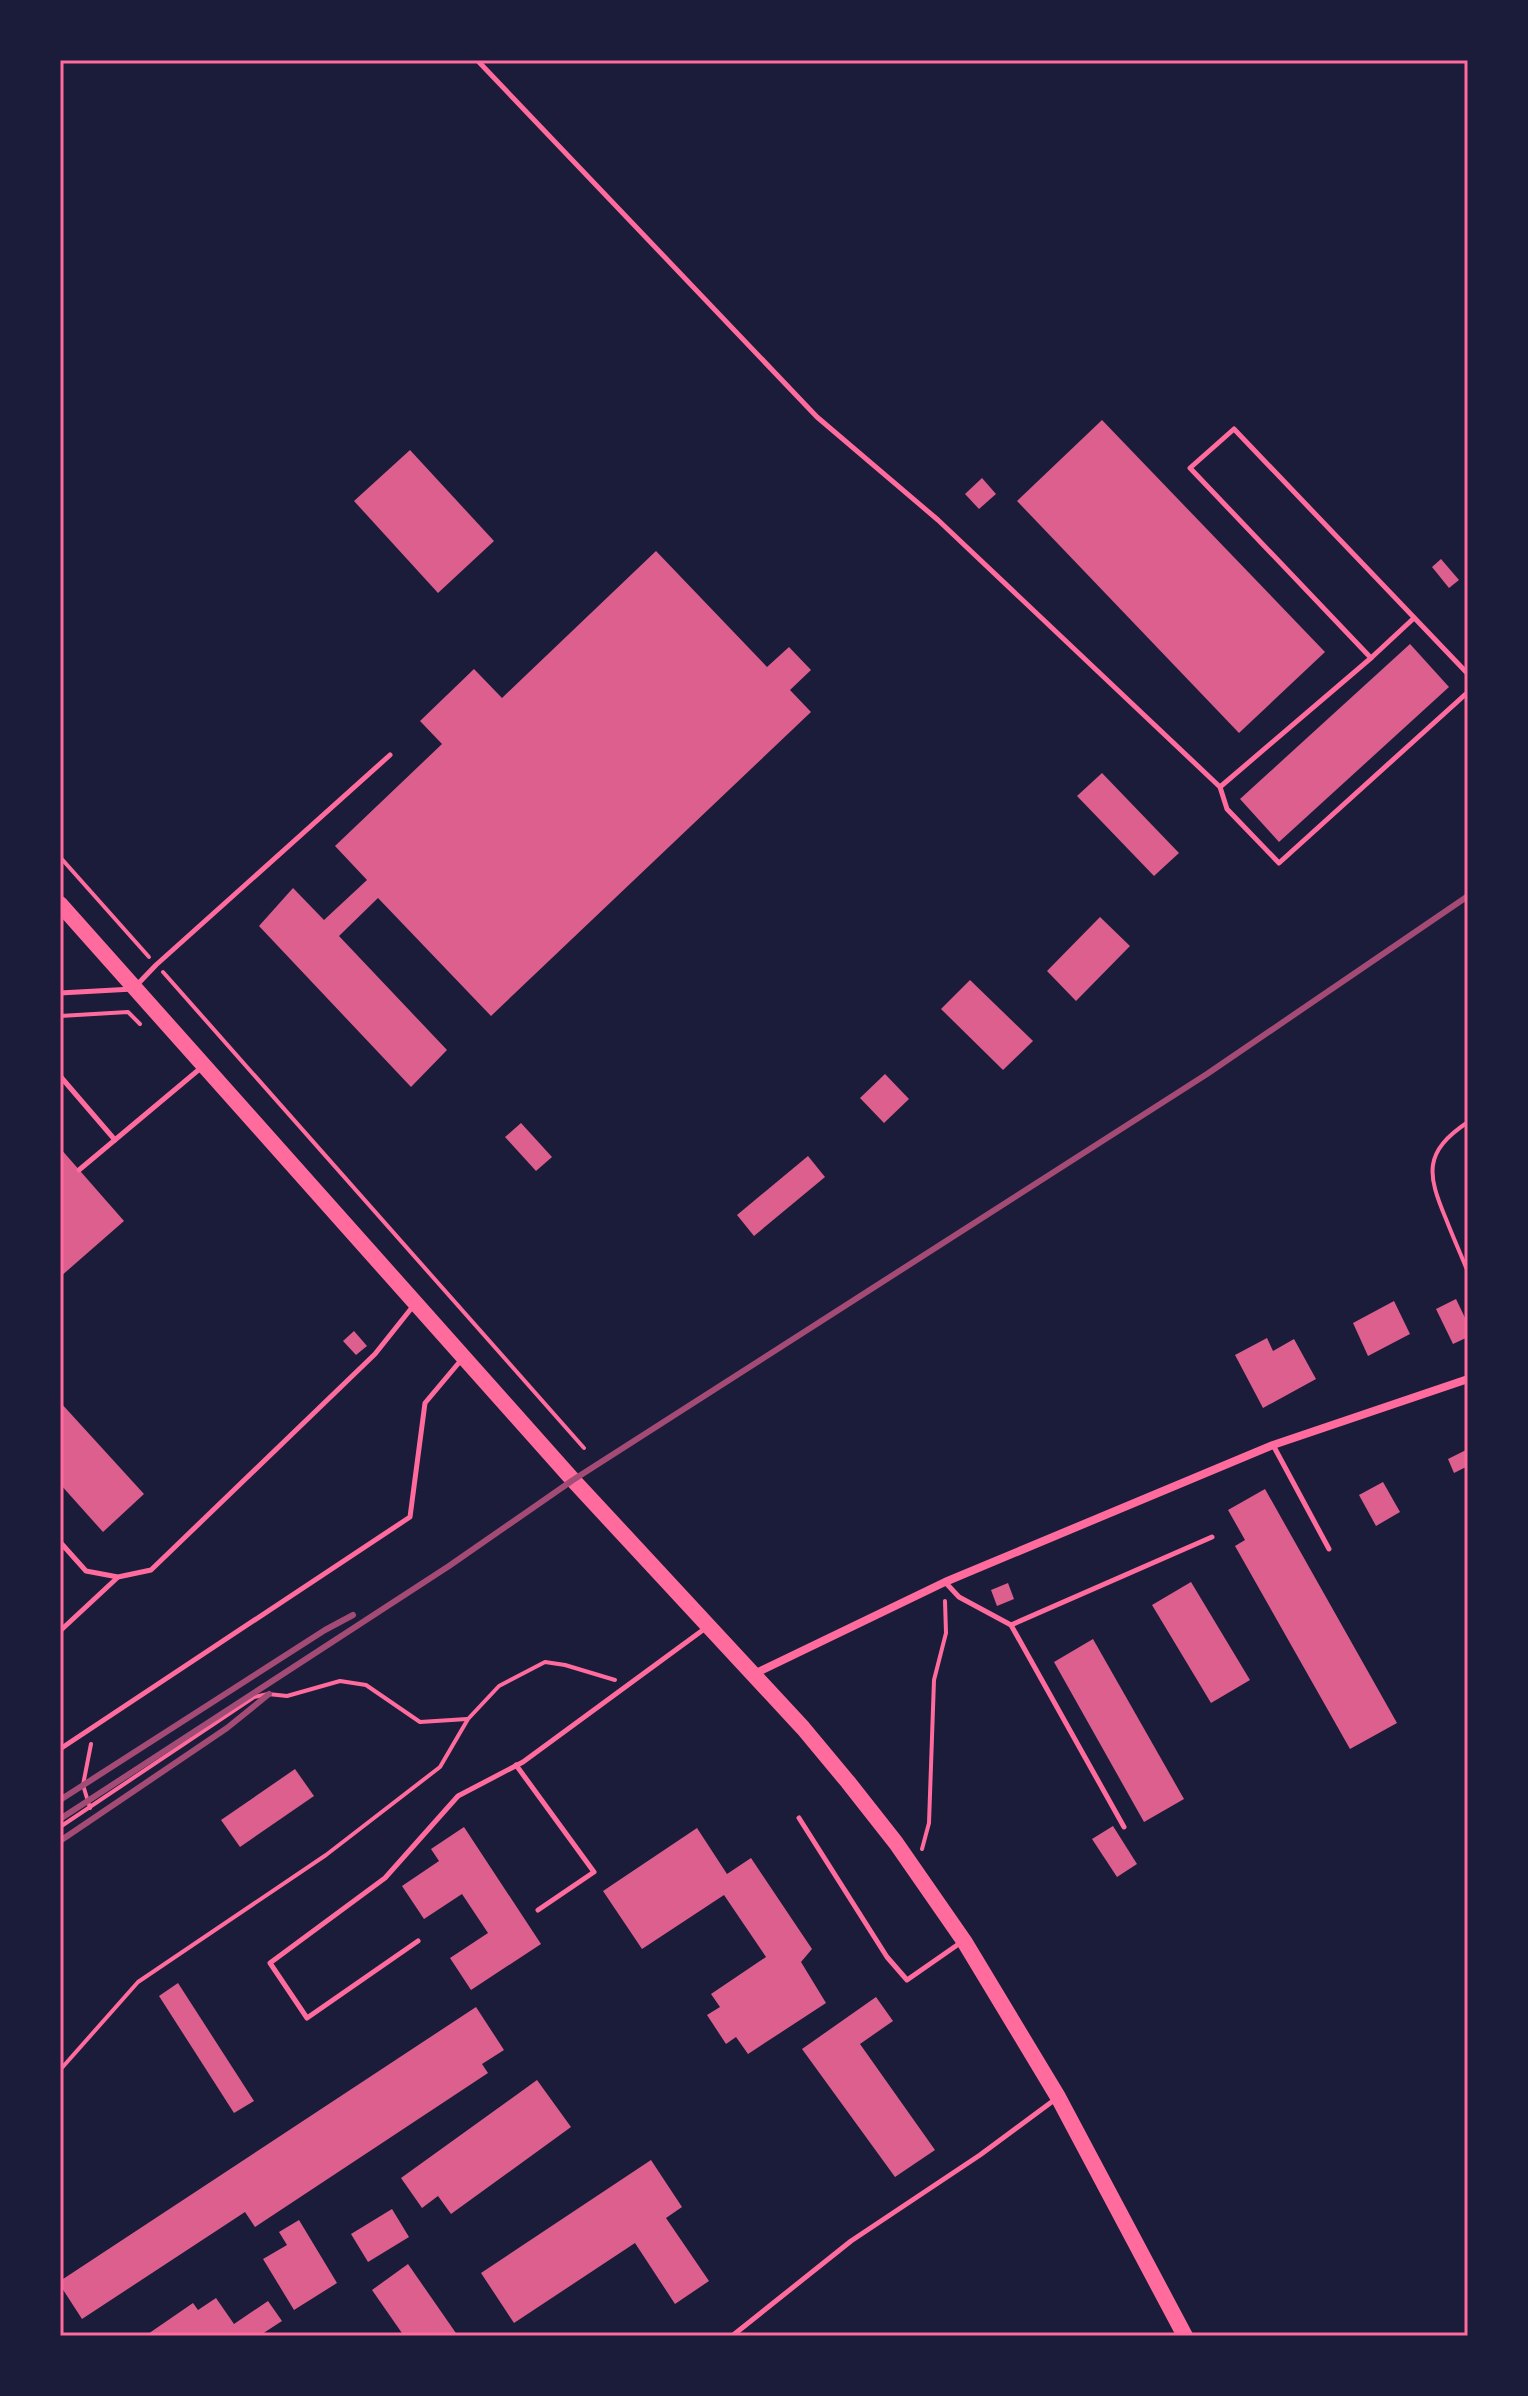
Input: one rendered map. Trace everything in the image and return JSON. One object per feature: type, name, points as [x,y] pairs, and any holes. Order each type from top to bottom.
[{"type":"main road","points":[[60,904],[463,1358],[848,1782],[916,1871],[964,1941],[1058,2097],[1185,2336]]},
{"type":"street","points":[[753,1674],[945,1582],[1273,1445],[1468,1379]]},
{"type":"lane","points":[[477,60],[817,417],[938,520],[1220,787],[1227,809],[1279,863],[1468,692]]},
{"type":"lane","points":[[1371,658],[1190,468],[1234,429],[1468,674]]},
{"type":"lane","points":[[1220,787],[1415,618]]},
{"type":"lane","points":[[60,993],[133,989],[390,755]]},
{"type":"lane","points":[[79,1170],[202,1066]]},
{"type":"lane","points":[[60,1076],[115,1140]]},
{"type":"lane","points":[[60,1542],[86,1571],[118,1577],[151,1570],[375,1354],[415,1304]]},
{"type":"lane","points":[[60,1749],[410,1517],[425,1403],[463,1358]]},
{"type":"lane","points":[[1273,1445],[1329,1549]]},
{"type":"lane","points":[[1011,1625],[1212,1537]]},
{"type":"lane","points":[[60,1631],[118,1577]]},
{"type":"lane","points":[[945,1582],[959,1597],[1011,1625],[1124,1827]]},
{"type":"lane","points":[[418,1941],[307,2018],[270,1963],[385,1878],[458,1796],[516,1765],[708,1626]]},
{"type":"lane","points":[[516,1765],[594,1872],[538,1910]]},
{"type":"lane","points":[[799,1818],[887,1957],[907,1980],[964,1941]]},
{"type":"lane","points":[[732,2336],[851,2241],[980,2155],[1058,2097]]},
{"type":"path","points":[[60,857],[584,1448]]},
{"type":"path","points":[[60,1016],[128,1012],[144,1027]]},
{"type":"path","points":[[1468,1122],[1438,1149],[1431,1180],[1468,1272]]},
{"type":"path","points":[[916,1871],[929,1823],[934,1680],[946,1633],[945,1582]]},
{"type":"path","points":[[60,2070],[138,1982],[326,1855],[440,1767],[468,1719],[499,1686],[545,1662],[629,1684]]},
{"type":"path","points":[[60,1827],[254,1697],[268,1694],[287,1696],[340,1681],[366,1685],[420,1722],[468,1719]]},
{"type":"path","points":[[90,1808],[83,1785],[95,1726]]},
{"type":"building","points":[[1102,420],[1325,652],[1239,733],[1017,501]]},
{"type":"building","points":[[410,450],[494,541],[438,593],[354,501]]},
{"type":"building","points":[[982,478],[996,494],[979,509],[965,494]]},
{"type":"building","points":[[656,551],[767,667],[789,647],[811,670],[790,690],[811,712],[491,1016],[378,898],[339,936],[447,1050],[411,1087],[259,926],[293,888],[324,920],[367,880],[335,846],[442,744],[420,721],[474,669],[502,698]]},
{"type":"building","points":[[1441,559],[1459,580],[1449,588],[1432,567]]},
{"type":"building","points":[[1410,644],[1449,687],[1279,842],[1240,799]]},
{"type":"building","points":[[1102,773],[1179,853],[1154,876],[1077,796]]},
{"type":"building","points":[[1100,917],[1130,946],[1076,1001],[1047,971]]},
{"type":"building","points":[[970,980],[1033,1041],[1003,1070],[941,1009]]},
{"type":"building","points":[[885,1074],[909,1099],[884,1123],[860,1098]]},
{"type":"building","points":[[521,1123],[552,1157],[536,1171],[505,1137]]},
{"type":"building","points":[[60,1148],[124,1221],[60,1277]]},
{"type":"building","points":[[808,1156],[825,1177],[754,1236],[737,1215]]},
{"type":"building","points":[[1456,1299],[1468,1324],[1468,1337],[1453,1344],[1436,1309]]},
{"type":"building","points":[[1394,1301],[1410,1334],[1368,1356],[1353,1323]]},
{"type":"building","points":[[354,1331],[367,1346],[356,1355],[343,1341]]},
{"type":"building","points":[[1267,1338],[1273,1351],[1294,1339],[1316,1379],[1263,1408],[1235,1355]]},
{"type":"building","points":[[60,1402],[144,1494],[103,1532],[60,1484]]},
{"type":"building","points":[[1468,1449],[1468,1466],[1454,1473],[1448,1459]]},
{"type":"building","points":[[1383,1482],[1400,1512],[1376,1526],[1359,1495]]},
{"type":"building","points":[[1265,1489],[1397,1723],[1350,1749],[1235,1546],[1245,1540],[1228,1510]]},
{"type":"building","points":[[1191,1582],[1250,1680],[1211,1703],[1152,1605]]},
{"type":"building","points":[[1008,1583],[1014,1599],[997,1606],[991,1590]]},
{"type":"building","points":[[1093,1639],[1184,1799],[1144,1822],[1054,1662]]},
{"type":"building","points":[[295,1769],[314,1796],[240,1847],[221,1820]]},
{"type":"building","points":[[1113,1826],[1137,1864],[1117,1877],[1092,1839]]},
{"type":"building","points":[[464,1827],[541,1944],[471,1990],[450,1958],[488,1933],[462,1894],[424,1919],[402,1886],[439,1861],[431,1849]]},
{"type":"building","points":[[697,1828],[727,1874],[751,1858],[812,1949],[801,1962],[826,2003],[748,2054],[736,2037],[726,2044],[707,2015],[720,2007],[711,1994],[766,1957],[724,1895],[642,1949],[603,1891]]},
{"type":"building","points":[[178,1983],[254,2101],[234,2113],[159,1996]]},
{"type":"building","points":[[876,1997],[893,2021],[860,2044],[935,2150],[895,2177],[802,2049]]},
{"type":"building","points":[[476,2007],[504,2050],[482,2064],[488,2073],[255,2227],[245,2212],[82,2319],[60,2281]]},
{"type":"building","points":[[537,2080],[571,2127],[451,2214],[438,2196],[422,2208],[401,2178]]},
{"type":"building","points":[[651,2160],[682,2207],[666,2218],[709,2281],[675,2304],[635,2243],[514,2323],[481,2273]]},
{"type":"building","points":[[392,2209],[409,2237],[368,2262],[351,2234]]},
{"type":"building","points":[[299,2220],[337,2283],[294,2310],[263,2259],[287,2245],[279,2232]]},
{"type":"building","points":[[408,2264],[458,2336],[404,2336],[372,2290]]},
{"type":"building","points":[[216,2298],[234,2324],[268,2301],[282,2321],[259,2336],[145,2336],[193,2303],[198,2310]]},
{"type":"railway","points":[[60,1819],[449,1566],[573,1480],[1207,1074],[1468,896]]},
{"type":"railway","points":[[60,1800],[353,1615]]},
{"type":"railway","points":[[60,1841],[227,1728],[269,1694]]}]
